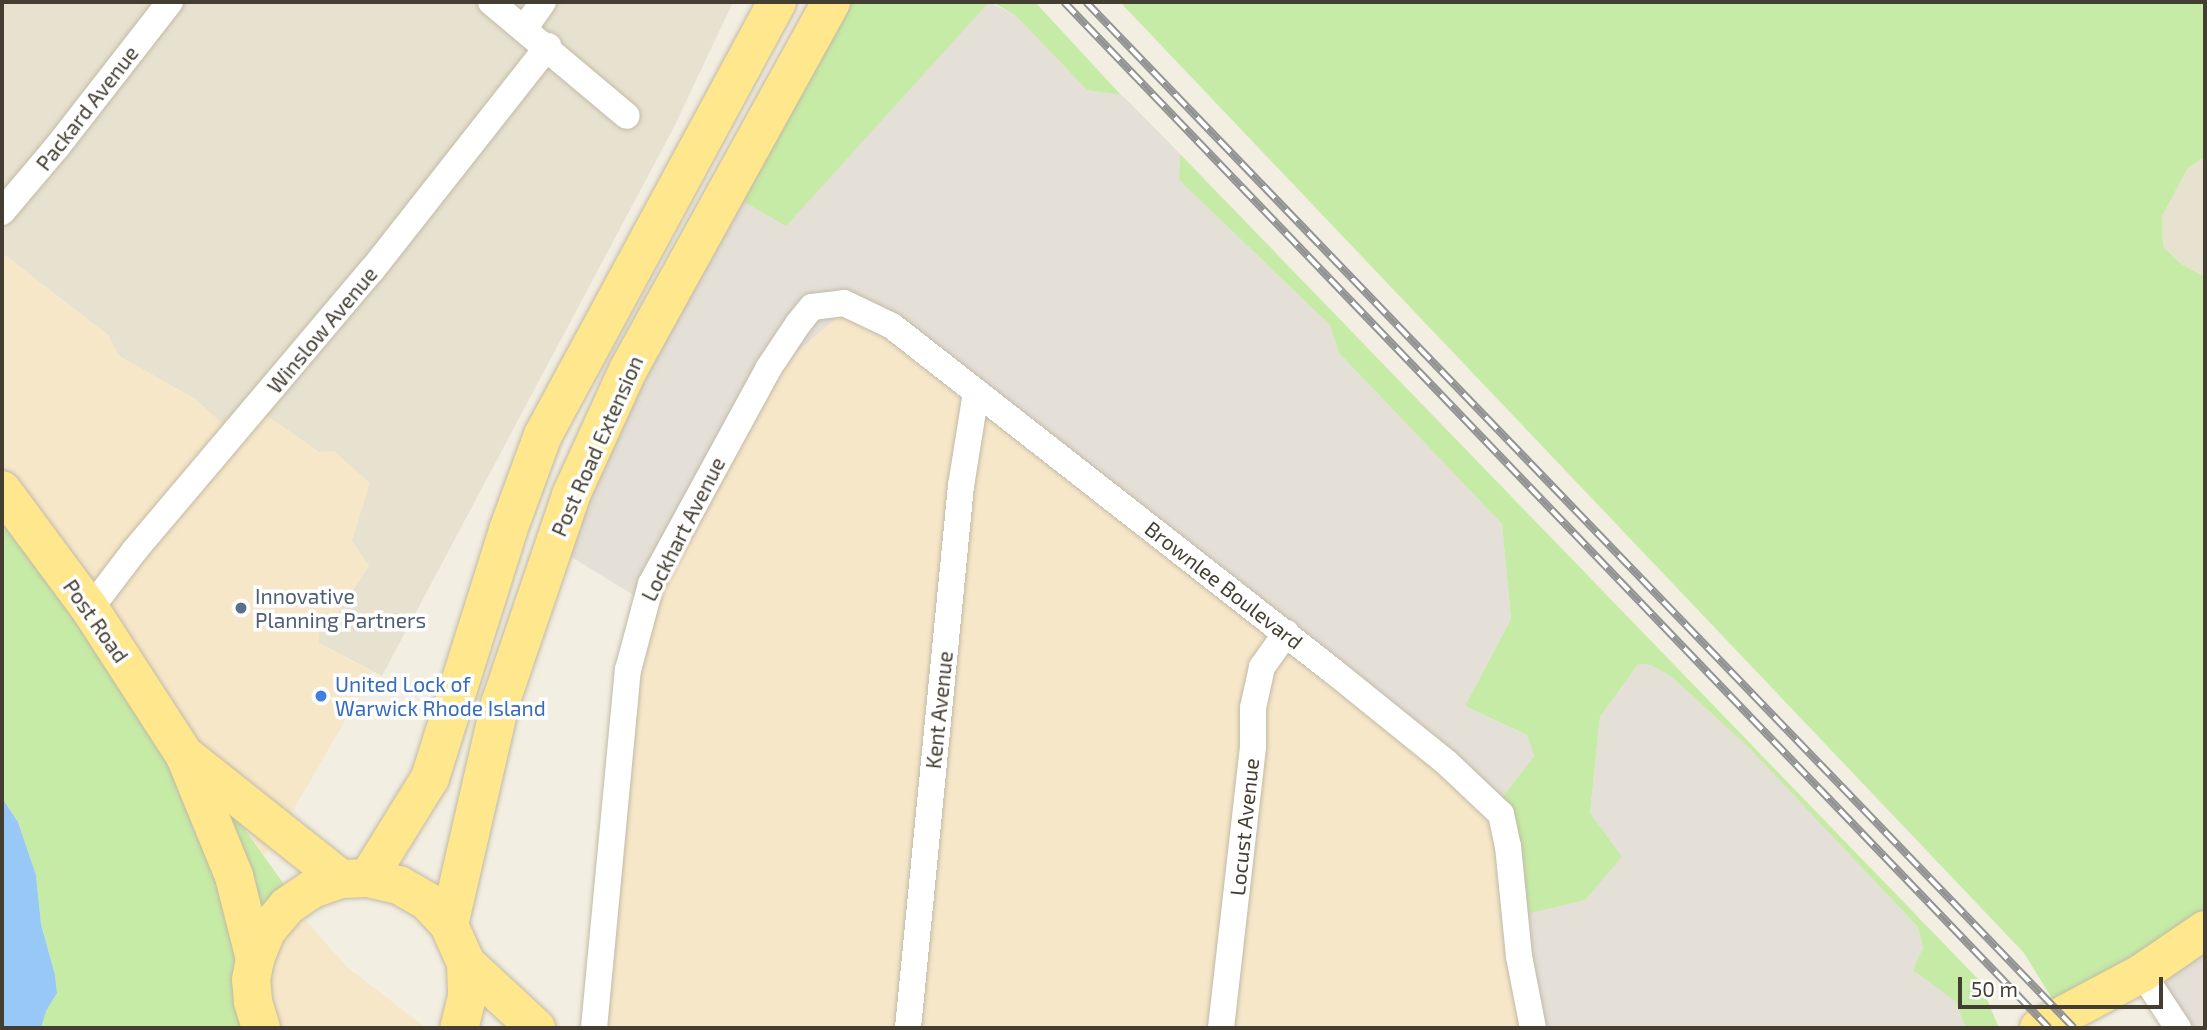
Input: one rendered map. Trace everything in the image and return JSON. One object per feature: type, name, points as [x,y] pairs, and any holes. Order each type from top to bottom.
[{"type":"main road","points":[[354,879],[430,778],[508,530],[543,435],[777,2]]},
{"type":"main road","name":"Post Road Extension","points":[[449,925],[500,705],[571,495],[628,370],[831,2]]},
{"type":"main road","name":"Post Road","points":[[2,490],[90,609],[185,756],[234,876],[255,959],[253,1019]]},
{"type":"main road","name":"Post Road","points":[[185,756],[354,879]]},
{"type":"main road","name":"Post Road","points":[[255,959],[267,930],[287,906],[312,889],[354,879],[399,885],[418,896],[449,925],[466,963],[467,997],[459,1028]]},
{"type":"main road","points":[[2039,1028],[2142,974],[2205,930]]},
{"type":"main road","points":[[466,963],[536,1028]]},
{"type":"street","name":"Packard Avenue","points":[[2,212],[57,147],[170,2]]},
{"type":"street","points":[[491,2],[548,46],[627,116]]},
{"type":"street","points":[[524,29],[544,2]]},
{"type":"street","name":"Winslow Avenue","points":[[90,609],[135,550],[372,270],[548,46]]},
{"type":"street","name":"Lockhart Avenue","points":[[594,1028],[628,670],[651,584],[768,369],[812,307],[844,303],[892,327]]},
{"type":"street","name":"Brownlee Boulevard","points":[[892,327],[1286,633],[1447,763],[1501,814],[1520,956],[1533,1028]]},
{"type":"street","name":"Kent Avenue","points":[[908,1028],[961,486],[976,392]]},
{"type":"street","name":"Locust Avenue","points":[[1221,1028],[1253,747],[1254,708],[1262,667],[1286,633]]},
{"type":"street","points":[[2142,974],[2178,1028]]},
{"type":"shaded area","points":[[2,2],[733,2],[674,127],[382,676],[319,643],[319,612],[352,541],[354,527],[319,452],[257,409],[229,430],[195,399],[119,356],[108,335],[2,253]]},
{"type":"shaded area","points":[[989,2],[1015,15],[1087,90],[1121,95],[1129,102],[1180,154],[1179,180],[1330,325],[1339,353],[1502,524],[1511,619],[1465,706],[1527,735],[1534,756],[1499,802],[864,311],[836,318],[791,357],[640,599],[547,542],[736,197]]},
{"type":"shaded area","points":[[2205,157],[2205,277],[2180,263],[2163,246],[2162,216],[2188,168]]},
{"type":"shaded area","points":[[2,253],[108,335],[119,356],[195,399],[229,430],[257,409],[319,452],[334,451],[370,483],[352,541],[369,566],[337,614],[319,613],[319,643],[373,672],[271,849],[264,855],[2,489]]},
{"type":"shaded area","points":[[863,311],[1494,803],[1533,1028],[591,1028],[626,672],[681,507],[791,357],[836,318]]},
{"type":"shaded area","points":[[1638,664],[1651,665],[1672,677],[1750,749],[1918,927],[1923,948],[1914,970],[1955,1001],[1966,1028],[1533,1028],[1517,916],[1590,813],[1600,717]]},
{"type":"shaded area","points":[[297,911],[347,967],[426,1028],[244,1028]]},
{"type":"shaded area","points":[[2205,927],[2205,1028],[2179,1028],[2153,963]]},
{"type":"green space","points":[[844,2],[989,2],[786,226],[736,197]]},
{"type":"green space","points":[[992,2],[1035,2],[1121,95],[1087,90],[1015,15]]},
{"type":"green space","points":[[1120,2],[2205,2],[2205,157],[2188,168],[2162,216],[2163,246],[2180,263],[2205,277],[2205,927],[2056,1005],[2024,953]]},
{"type":"green space","points":[[1180,154],[1979,980],[1999,1028],[1966,1028],[1955,1001],[1913,970],[1923,948],[1918,927],[1750,749],[1672,677],[1651,665],[1638,664],[1600,717],[1590,813],[1622,857],[1585,900],[1517,916],[1499,802],[1534,756],[1527,735],[1465,706],[1511,619],[1502,524],[1339,353],[1330,325],[1179,180]]},
{"type":"green space","points":[[2,489],[293,897],[284,936],[244,1028],[41,1028],[45,1011],[57,993],[55,975],[41,924],[36,875],[18,822],[2,798]]},
{"type":"water","points":[[2,798],[18,822],[36,875],[41,924],[55,975],[57,993],[46,1011],[41,1028],[2,1028]]},
{"type":"railway","points":[[1064,2],[2049,1028]]},
{"type":"railway","points":[[1086,2],[2074,1028]]},
{"type":"place","name":"Innovative Planning Partners","points":[[241,608]]},
{"type":"place","name":"United Lock of Warwick Rhode Island","points":[[321,696]]}]
